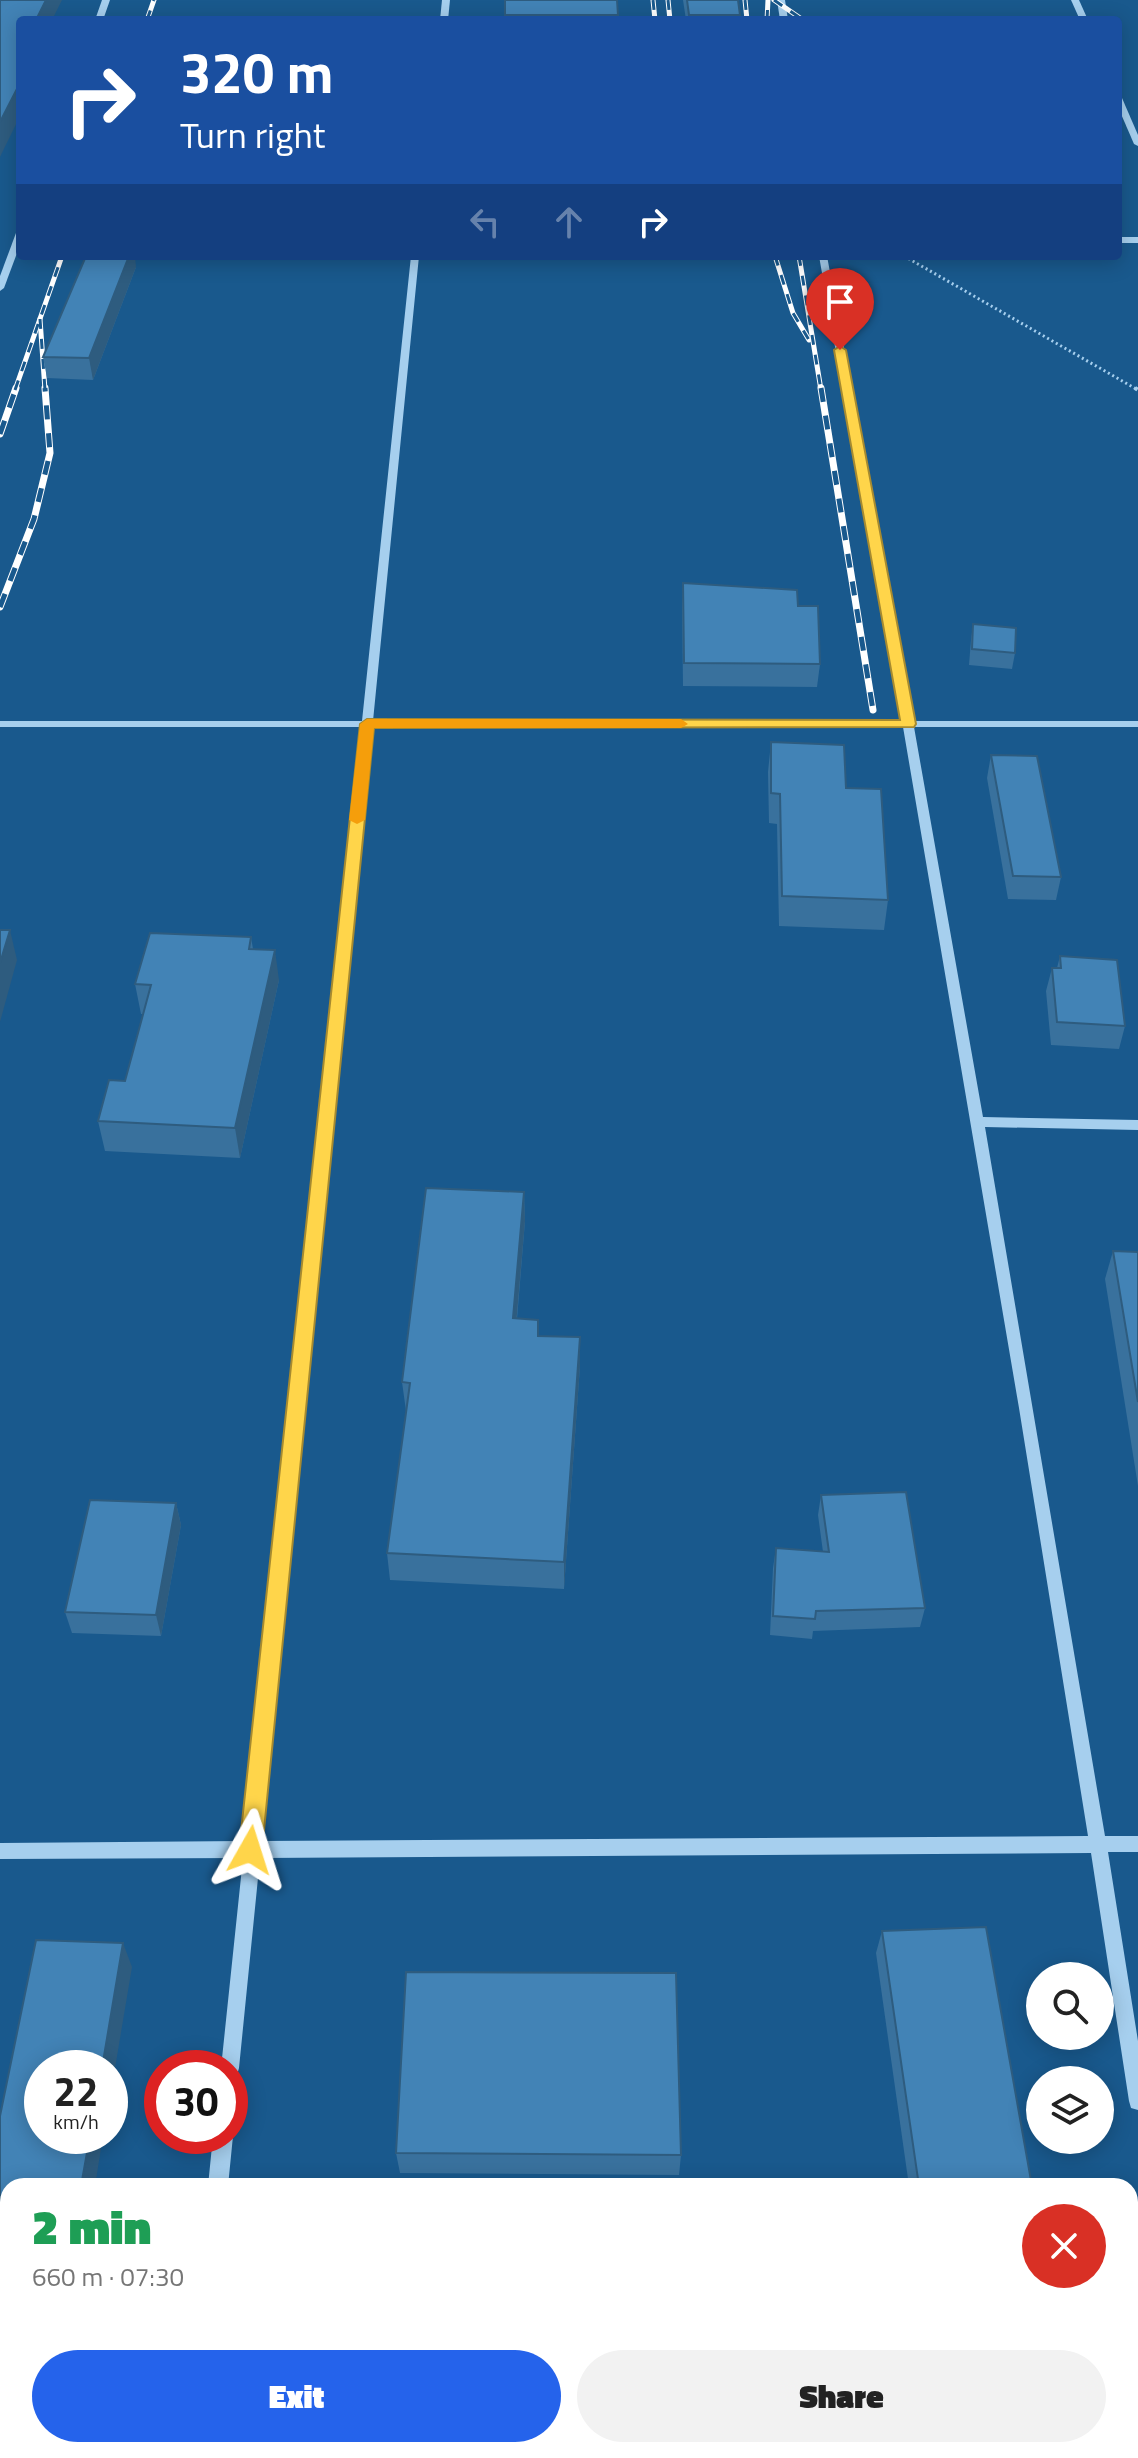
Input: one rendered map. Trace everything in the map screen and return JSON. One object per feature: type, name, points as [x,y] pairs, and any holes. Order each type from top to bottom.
[{"type":"street","points":[[1122,107],[1138,144]]},
{"type":"street","points":[[0,288],[16,249]]},
{"type":"street","points":[[232,2050],[415,260]]},
{"type":"street","points":[[824,260],[979,1122],[1099,1844],[1138,2101]]},
{"type":"street","points":[[0,724],[1138,724]]},
{"type":"street","points":[[979,1122],[1138,1125]]},
{"type":"street","points":[[0,1851],[1138,1844]]},
{"type":"street","points":[[219,2178],[221,2154]]},
{"type":"path","points":[[911,260],[1138,390]]},
{"type":"building","points":[[0,0],[46,0],[38,16],[16,16],[16,91],[0,122]]},
{"type":"building","points":[[505,0],[617,0],[618,15],[505,15]]},
{"type":"building","points":[[687,0],[738,0],[740,15],[689,15]]},
{"type":"building","points":[[84,260],[127,260],[89,358],[43,357]]},
{"type":"building","points":[[683,583],[797,590],[798,606],[818,606],[820,664],[684,663]]},
{"type":"building","points":[[973,624],[1016,628],[1015,653],[972,649]]},
{"type":"building","points":[[771,742],[844,745],[846,788],[881,789],[888,900],[782,896],[780,794],[771,793]]},
{"type":"building","points":[[991,755],[1037,756],[1061,877],[1013,876]]},
{"type":"building","points":[[0,930],[10,930],[0,963]]},
{"type":"building","points":[[150,933],[251,937],[249,949],[275,950],[235,1128],[98,1121],[109,1080],[125,1081],[151,985],[135,984]]},
{"type":"building","points":[[1060,956],[1117,960],[1125,1026],[1057,1022],[1052,968],[1061,968]]},
{"type":"building","points":[[426,1188],[524,1192],[513,1318],[538,1320],[538,1336],[580,1337],[564,1562],[387,1553],[410,1383],[402,1382]]},
{"type":"building","points":[[1113,1251],[1138,1252],[1138,1402]]},
{"type":"building","points":[[906,1492],[925,1608],[816,1611],[815,1619],[773,1616],[776,1548],[829,1552],[821,1495]]},
{"type":"building","points":[[90,1500],[176,1503],[156,1615],[65,1612]]},
{"type":"building","points":[[986,1927],[1031,2178],[918,2178],[882,1931]]},
{"type":"building","points":[[36,1940],[123,1943],[105,2050],[24,2050],[24,2154],[87,2154],[82,2178],[0,2178],[0,2116]]},
{"type":"building","points":[[406,1972],[676,1973],[681,2155],[396,2153]]},
{"type":"railway","points":[[148,16],[154,0]]},
{"type":"railway","points":[[653,0],[655,16]]},
{"type":"railway","points":[[668,0],[670,16]]},
{"type":"railway","points":[[745,0],[747,16]]},
{"type":"railway","points":[[767,16],[768,0]]},
{"type":"railway","points":[[774,0],[797,16]]},
{"type":"railway","points":[[15,390],[61,260]]},
{"type":"railway","points":[[776,260],[793,313],[809,340]]},
{"type":"railway","points":[[800,260],[821,390]]},
{"type":"railway","points":[[40,319],[45,390]]},
{"type":"railway","points":[[0,434],[16,388]]},
{"type":"railway","points":[[0,607],[34,519],[50,453],[45,388]]},
{"type":"railway","points":[[821,388],[873,710]]},
{"type":"slow traffic","points":[[357,820],[367,724],[681,724]]},
{"type":"route","points":[[250,1850],[367,724],[908,724],[840,350]]}]
